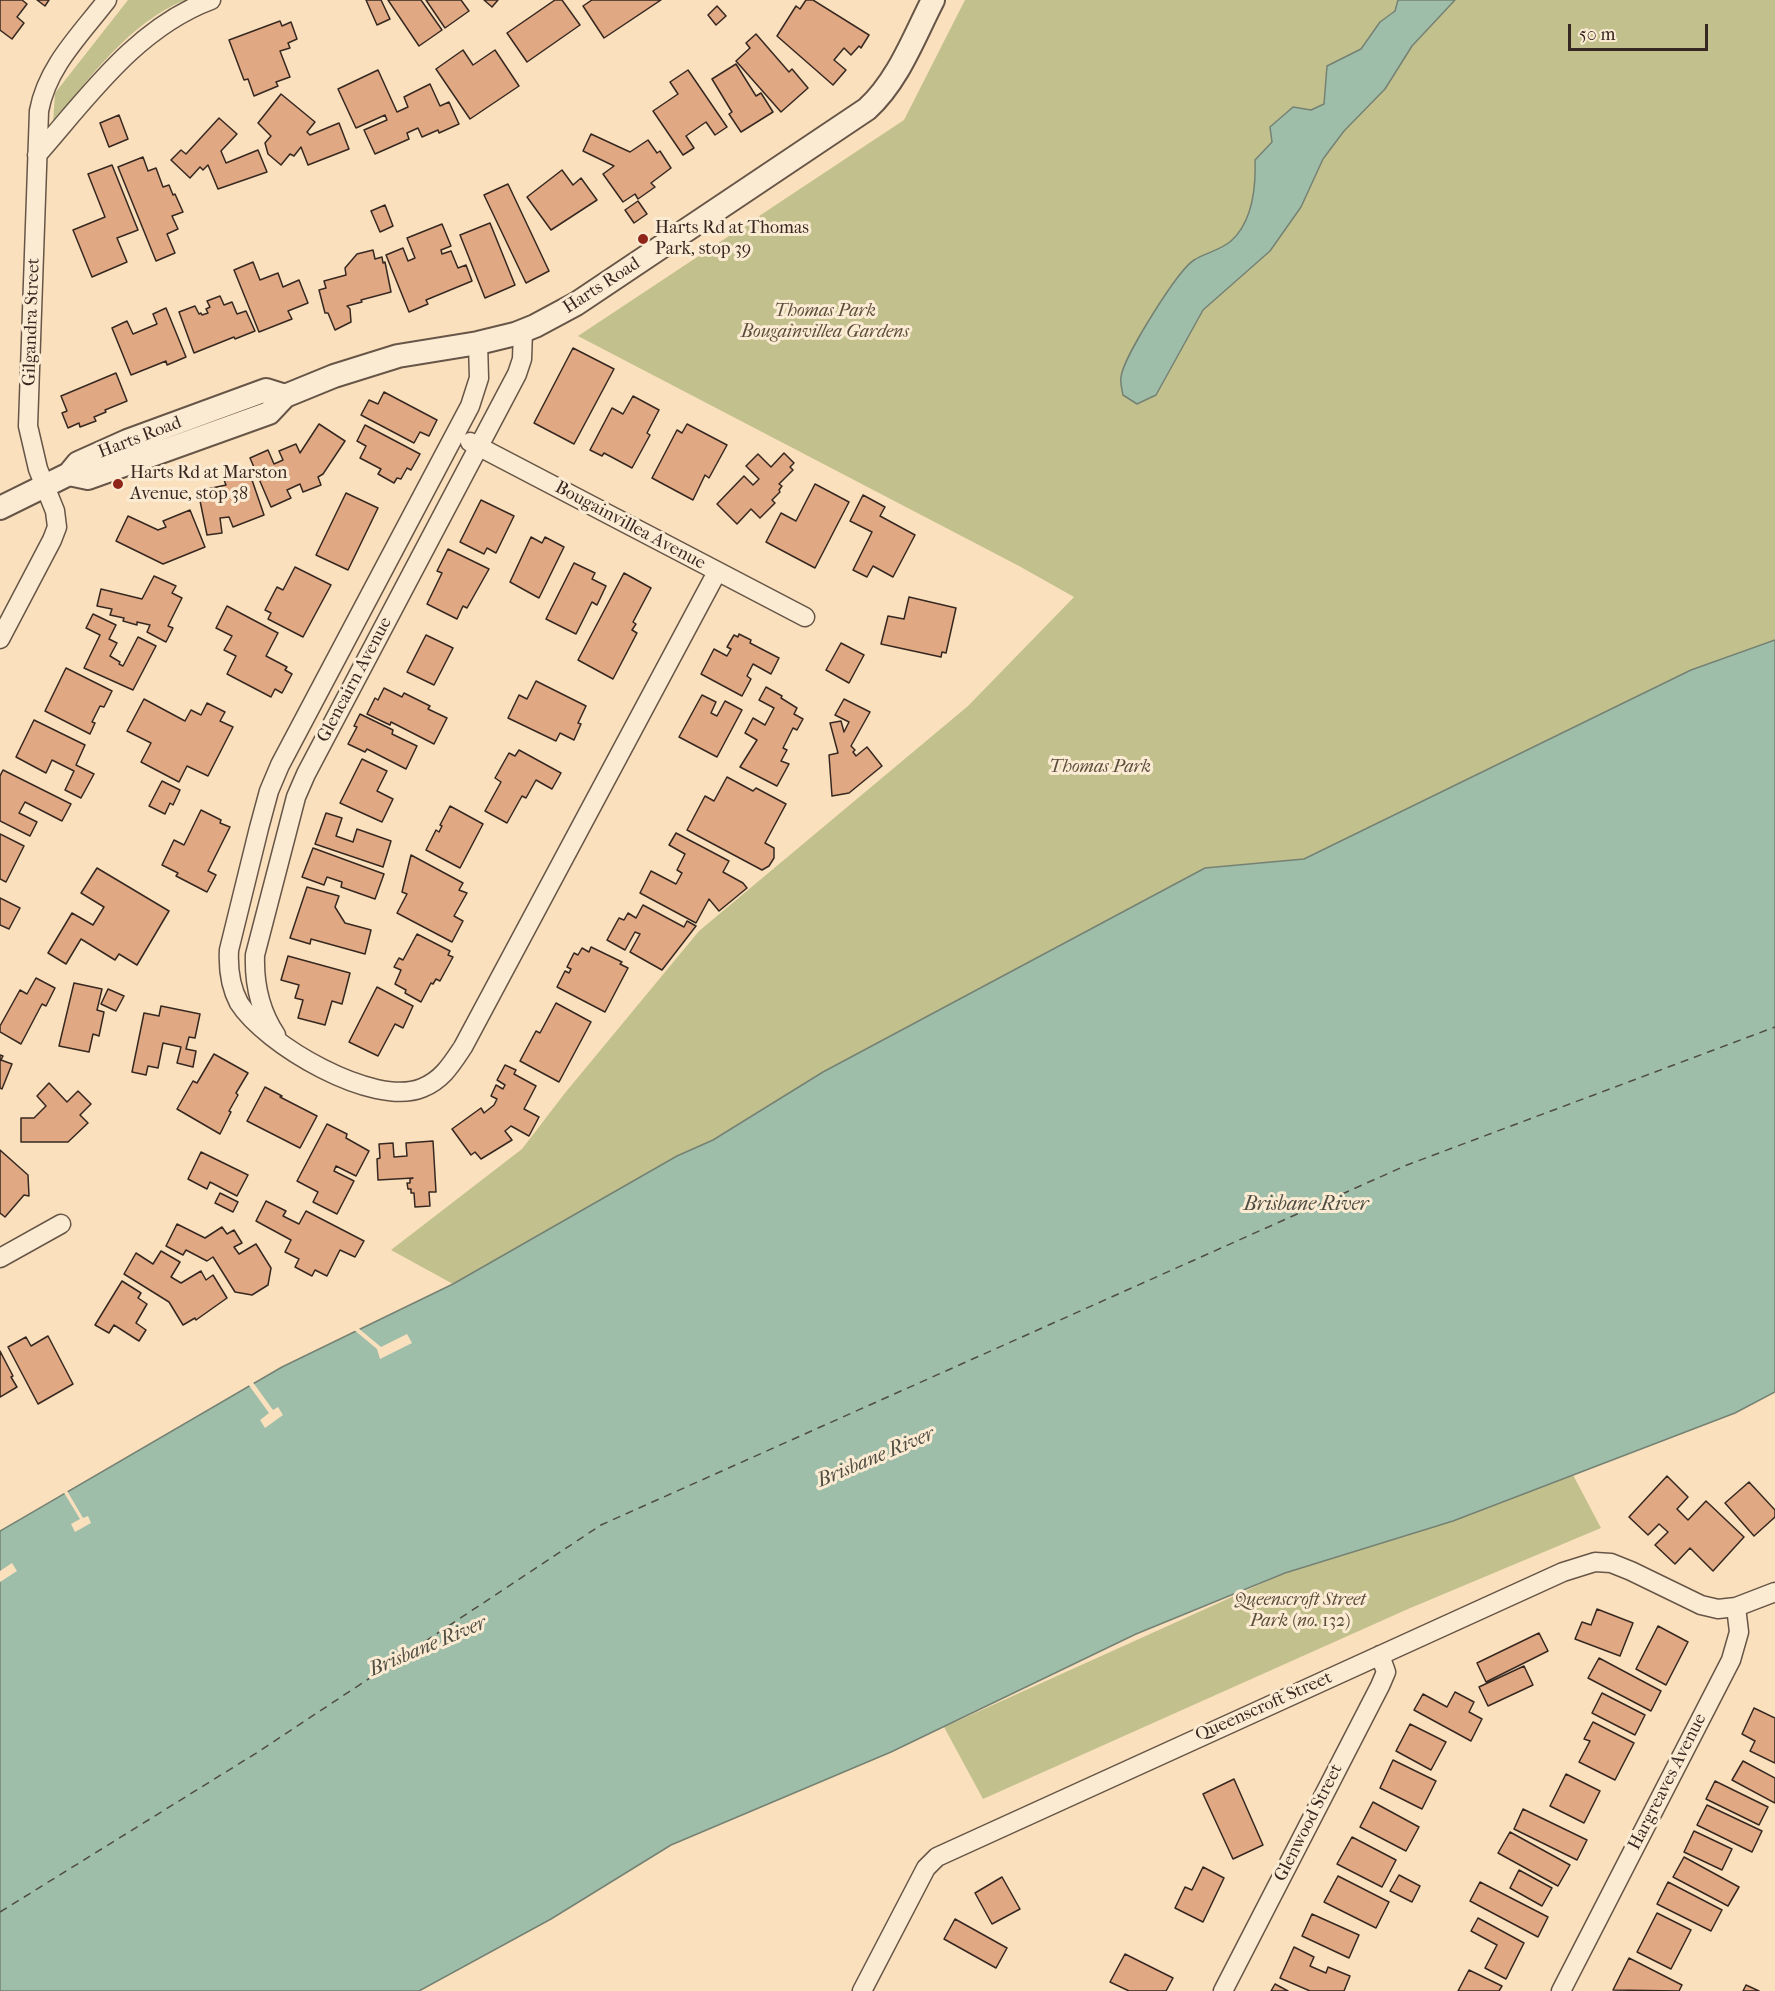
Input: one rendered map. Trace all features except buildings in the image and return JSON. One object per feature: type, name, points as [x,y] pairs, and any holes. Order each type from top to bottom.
[{"type":"street","name":"Gilgandra Street","points":[[0,639],[57,527],[55,512],[33,449],[28,426],[39,111],[50,75],[107,0]]},
{"type":"street","points":[[37,155],[128,52],[176,18],[211,0]]},
{"type":"street","name":"Harts Road","points":[[0,508],[69,474],[78,463],[128,441],[266,390],[285,396],[367,365],[398,356],[478,343],[523,331],[576,304],[867,109],[890,81],[933,0]]},
{"type":"street","name":"Glencairn Avenue","points":[[283,1044],[268,1023],[262,1008],[255,978],[255,955],[293,804],[306,774],[520,366],[523,331]]},
{"type":"street","name":"Glencairn Avenue","points":[[478,343],[480,367],[472,400],[277,771],[259,828],[231,939],[229,966],[231,984],[240,1003],[256,1024],[315,1065],[369,1089],[408,1092],[422,1088],[444,1076],[463,1047],[717,572]]},
{"type":"street","name":"Bougainvillea Avenue","points":[[455,435],[805,617]]},
{"type":"street","points":[[0,1258],[61,1224]]},
{"type":"street","name":"Queenscroft Street","points":[[862,1991],[926,1868],[937,1857],[1563,1572],[1595,1562],[1619,1565],[1701,1605],[1718,1609],[1736,1607]]},
{"type":"street","points":[[1736,1607],[1775,1592]]},
{"type":"street","name":"Hargreaves Avenue","points":[[1562,1991],[1731,1660],[1739,1632],[1736,1607]]},
{"type":"street","name":"Glenwood Street","points":[[1223,1991],[1380,1686],[1386,1672],[1380,1654]]},
{"type":"green space","points":[[128,0],[185,0],[146,22],[129,37],[96,70],[53,123],[55,93]]},
{"type":"green space","points":[[965,0],[1775,0],[1775,640],[1691,670],[1304,859],[1205,868],[823,1072],[713,1140],[677,1156],[453,1284],[391,1250],[522,1149],[565,1093],[699,931],[968,706],[1074,597],[1019,566],[578,336],[904,120]]},
{"type":"green space","name":"Queenscroft Street Park (no. 132)","points":[[1573,1475],[1601,1528],[1408,1609],[983,1799],[944,1727],[1285,1573],[1453,1521]]},
{"type":"water","points":[[1398,0],[1455,0],[1412,46],[1385,89],[1344,131],[1323,159],[1301,207],[1270,251],[1203,310],[1156,395],[1137,404],[1123,395],[1121,379],[1124,367],[1140,335],[1176,280],[1194,260],[1231,241],[1244,224],[1254,193],[1255,160],[1272,142],[1270,127],[1293,107],[1311,110],[1324,104],[1327,66],[1361,49],[1380,22],[1395,11]]},
{"type":"water","name":"Brisbane River","points":[[1775,640],[1775,1392],[1735,1413],[1453,1521],[1285,1573],[1136,1634],[891,1752],[671,1845],[551,1919],[419,1991],[0,1991],[0,1531],[282,1367],[453,1284],[677,1156],[713,1140],[823,1072],[1205,868],[1304,859],[1691,670]]},
{"type":"pier","points":[[357,1327],[381,1347],[407,1334],[412,1343],[380,1359],[377,1349],[353,1329]]},
{"type":"pier","points":[[252,1381],[273,1410],[278,1407],[283,1415],[265,1428],[260,1420],[269,1413],[248,1384]]},
{"type":"pier","points":[[66,1489],[83,1518],[88,1516],[91,1523],[75,1532],[71,1524],[80,1519],[63,1491]]},
{"type":"pier","points":[[12,1563],[17,1571],[0,1582],[0,1571]]},
{"type":"ferry route","points":[[0,1912],[258,1752],[601,1525],[1407,1165],[1775,1027]]},
{"type":"place","name":"Harts Rd at Thomas Park, stop 39","points":[[643,239]]},
{"type":"place","name":"Harts Rd at Marston Avenue, stop 38","points":[[118,484]]},
{"type":"park label","name":"Thomas Park Bougainvillea Gardens","points":[[825,322]]},
{"type":"park label","name":"Thomas Park","points":[[1100,768]]}]
